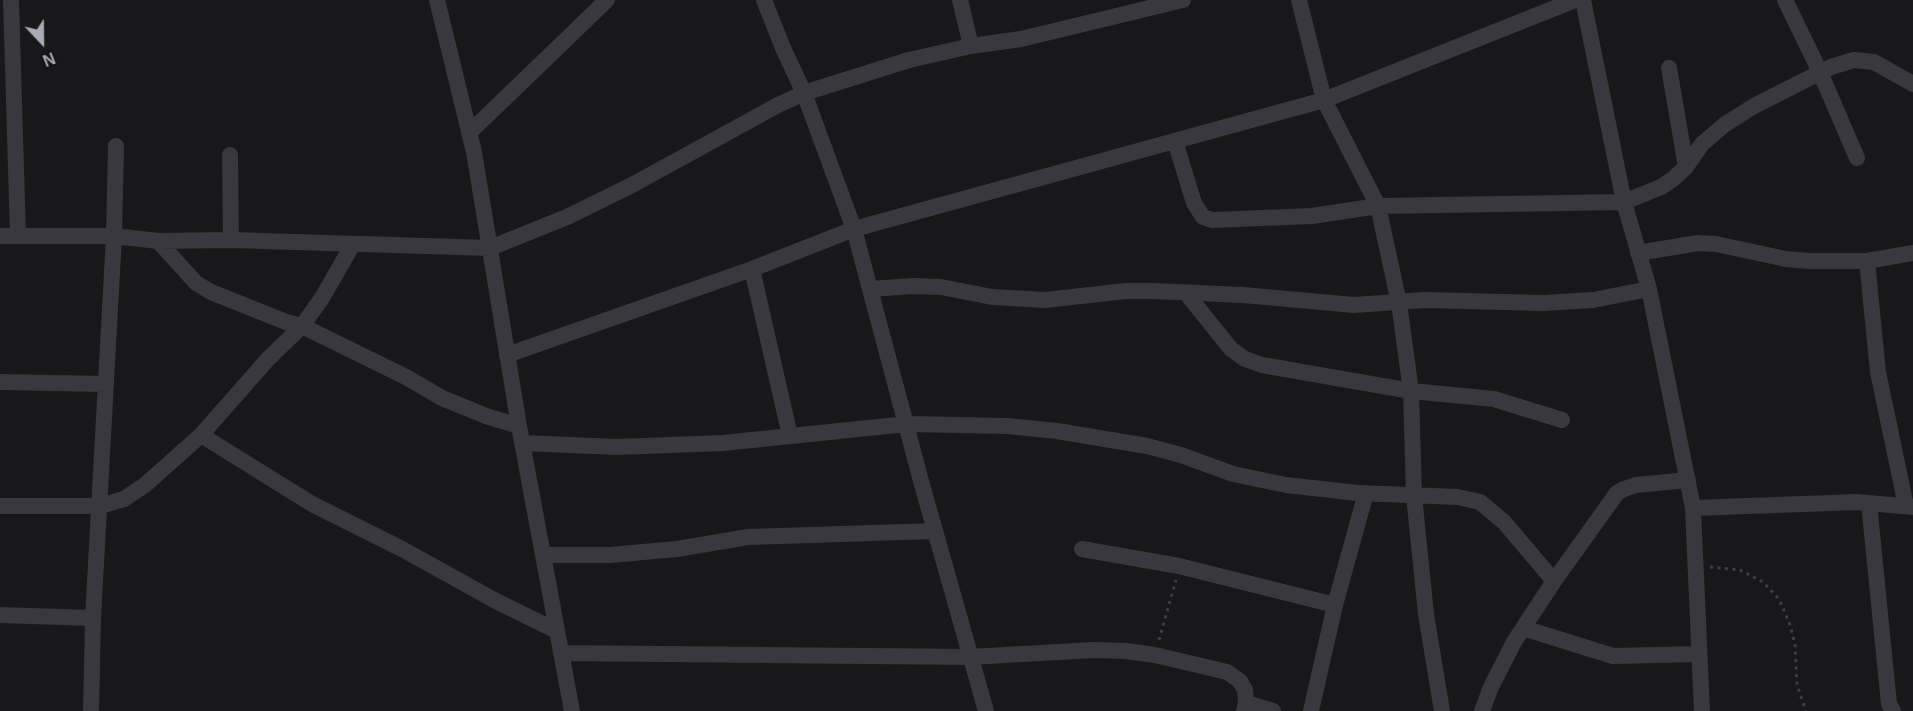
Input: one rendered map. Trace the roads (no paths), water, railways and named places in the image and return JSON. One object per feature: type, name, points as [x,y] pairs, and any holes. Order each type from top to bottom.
[{"type":"street","points":[[437,0],[470,133],[519,426],[572,711]]},
{"type":"street","points":[[470,133],[608,0]]},
{"type":"street","points":[[764,0],[804,93],[854,229],[986,711]]},
{"type":"street","points":[[960,0],[971,46]]},
{"type":"street","points":[[1117,0],[1128,14]]},
{"type":"street","points":[[0,236],[114,236],[158,241],[231,240],[490,248],[567,218],[614,195],[804,93],[909,60],[971,46],[1021,39],[1183,0]]},
{"type":"street","points":[[1299,0],[1324,100],[1378,206],[1399,303],[1411,391],[1414,496],[1426,614],[1442,711]]},
{"type":"street","points":[[507,355],[752,269],[854,229],[1324,100],[1575,0]]},
{"type":"street","points":[[1583,0],[1624,202],[1649,289],[1693,508],[1702,711]]},
{"type":"street","points":[[1785,0],[1820,72],[1857,158]]},
{"type":"street","points":[[8,10],[7,120],[18,236]]},
{"type":"street","points":[[1175,141],[1194,203],[1203,218],[1212,220],[1312,216],[1378,206],[1624,202],[1661,187],[1686,167],[1702,144],[1724,125],[1754,106],[1820,72],[1845,62],[1862,60],[1874,62],[1913,84]]},
{"type":"street","points":[[1669,68],[1686,167]]},
{"type":"street","points":[[91,711],[93,618],[114,236],[116,146]]},
{"type":"street","points":[[230,155],[231,240]]},
{"type":"street","points":[[158,241],[196,283],[211,292],[302,326],[406,377],[442,398],[486,416],[519,426]]},
{"type":"street","points":[[0,506],[100,506],[116,502],[134,493],[201,435],[267,359],[302,326],[322,298],[353,244]]},
{"type":"street","points":[[1638,253],[1677,245],[1716,244],[1786,259],[1867,261],[1913,253]]},
{"type":"street","points":[[1693,508],[1869,503],[1910,507],[1878,372],[1867,261]]},
{"type":"street","points":[[752,269],[790,436]]},
{"type":"street","points":[[870,289],[941,287],[992,297],[1046,300],[1126,291],[1243,295],[1354,305],[1425,300],[1532,303],[1593,300],[1649,289]]},
{"type":"street","points":[[1186,293],[1231,349],[1245,359],[1262,366],[1411,391],[1494,399],[1562,420]]},
{"type":"street","points":[[0,382],[106,384]]},
{"type":"street","points":[[522,443],[617,447],[723,443],[907,424],[1006,426],[1057,431],[1147,446],[1181,455],[1233,474],[1286,485],[1366,493],[1458,496],[1480,502],[1504,522],[1554,581]]},
{"type":"street","points":[[201,435],[312,504],[557,631]]},
{"type":"street","points":[[1482,711],[1491,687],[1523,628],[1617,493],[1636,485],[1688,480]]},
{"type":"street","points":[[1311,711],[1335,605],[1366,493]]},
{"type":"street","points":[[1869,503],[1889,704],[1893,711]]},
{"type":"street","points":[[543,555],[609,555],[666,550],[748,537],[935,531]]},
{"type":"street","points":[[1082,549],[1179,567],[1335,605]]},
{"type":"street","points":[[0,615],[93,618]]},
{"type":"street","points":[[1523,628],[1612,656],[1699,654]]},
{"type":"street","points":[[561,653],[970,657],[1094,650],[1155,655],[1227,672],[1240,681],[1245,690],[1245,707],[1273,711]]}]
